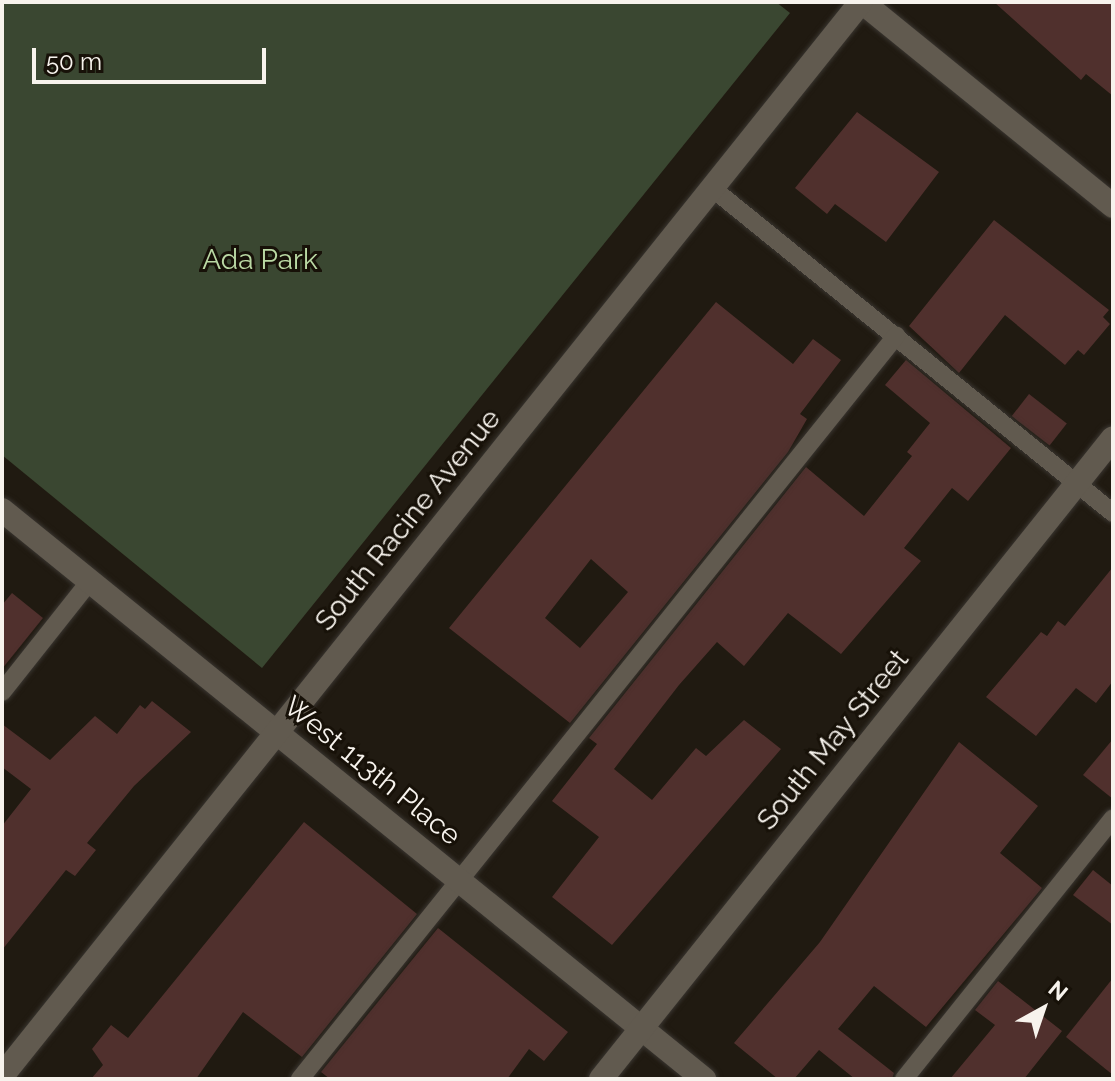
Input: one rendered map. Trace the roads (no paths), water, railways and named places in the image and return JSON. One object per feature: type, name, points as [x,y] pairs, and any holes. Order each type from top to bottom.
[{"type":"street","name":"South Racine Avenue","points":[[2,1076],[862,2]]},
{"type":"street","points":[[862,2],[1113,206]]},
{"type":"street","name":"South May Street","points":[[601,1079],[1113,438]]},
{"type":"street","name":"West 113th Place","points":[[2,510],[704,1079]]},
{"type":"lane","points":[[712,188],[1113,513]]},
{"type":"lane","points":[[300,1079],[896,336]]},
{"type":"lane","points":[[2,692],[90,581]]},
{"type":"lane","points":[[904,1079],[1113,818]]},
{"type":"park label","name":"Ada Park","points":[[260,260]]}]
